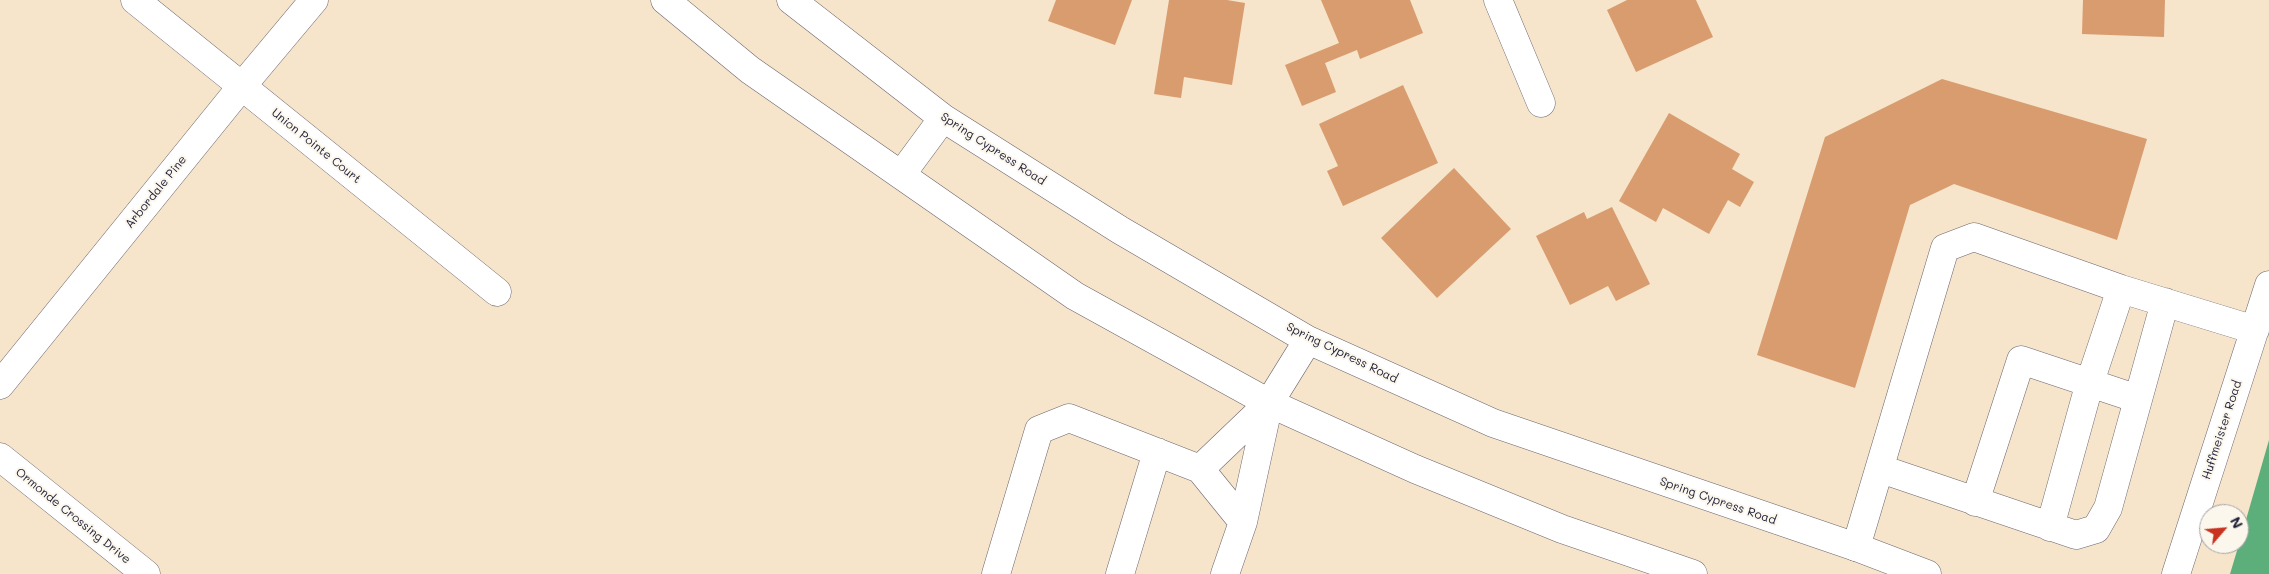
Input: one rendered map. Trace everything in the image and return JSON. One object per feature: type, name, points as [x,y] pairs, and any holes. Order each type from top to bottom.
[{"type":"main road","name":"Union Pointe Court","points":[[135,0],[497,292]]},
{"type":"main road","name":"Arbordale Pine","points":[[0,385],[314,0]]},
{"type":"main road","points":[[665,0],[750,70],[1075,296],[1269,403],[1415,469],[1562,529],[1693,574]]},
{"type":"main road","name":"Spring Cypress Road","points":[[791,0],[943,118],[1120,230],[1308,340],[1492,423],[1856,547],[1927,574]]},
{"type":"main road","points":[[1498,0],[1541,103]]},
{"type":"main road","points":[[901,175],[943,118]]},
{"type":"main road","points":[[1856,547],[1881,469],[1945,248],[1974,237],[2121,289],[2255,330]]},
{"type":"main road","name":"Huffmeister Road","points":[[2176,574],[2269,285]]},
{"type":"main road","points":[[2050,527],[2090,382],[2121,289]]},
{"type":"main road","points":[[1881,469],[2076,535],[2096,528],[2108,508],[2165,302]]},
{"type":"main road","points":[[1200,469],[1269,403],[1308,340]]},
{"type":"main road","points":[[1975,502],[2021,360],[2138,398]]},
{"type":"main road","points":[[1225,574],[1244,522],[1269,403]]},
{"type":"main road","points":[[996,574],[1039,430],[1069,418],[1200,469],[1244,522]]},
{"type":"main road","points":[[1120,574],[1157,452]]},
{"type":"main road","name":"Ormonde Crossing Drive","points":[[0,457],[146,574]]},
{"type":"green space","points":[[2269,440],[2269,574],[2230,574],[2236,554],[2249,554],[2249,509]]},
{"type":"building","points":[[1056,0],[1132,0],[1115,45],[1048,21]]},
{"type":"building","points":[[1169,0],[1227,0],[1245,3],[1232,85],[1184,77],[1181,98],[1154,94]]},
{"type":"building","points":[[1321,0],[1410,0],[1423,33],[1360,59],[1357,50],[1325,63],[1336,92],[1302,106],[1285,65],[1339,43]]},
{"type":"building","points":[[1627,0],[1696,0],[1713,37],[1636,72],[1607,10]]},
{"type":"building","points":[[2083,0],[2165,0],[2164,37],[2082,34]]},
{"type":"building","points":[[1942,79],[2147,139],[2117,240],[1954,184],[1910,205],[1855,388],[1757,355],[1825,137]]},
{"type":"building","points":[[1403,85],[1438,163],[1343,206],[1327,171],[1338,166],[1319,124]]},
{"type":"building","points":[[1669,113],[1740,154],[1732,169],[1754,182],[1740,207],[1728,200],[1709,234],[1663,208],[1656,222],[1619,201]]},
{"type":"building","points":[[1454,168],[1511,229],[1437,298],[1381,238]]},
{"type":"building","points":[[1612,207],[1650,284],[1616,301],[1608,286],[1570,305],[1536,236],[1584,212],[1587,219]]}]
